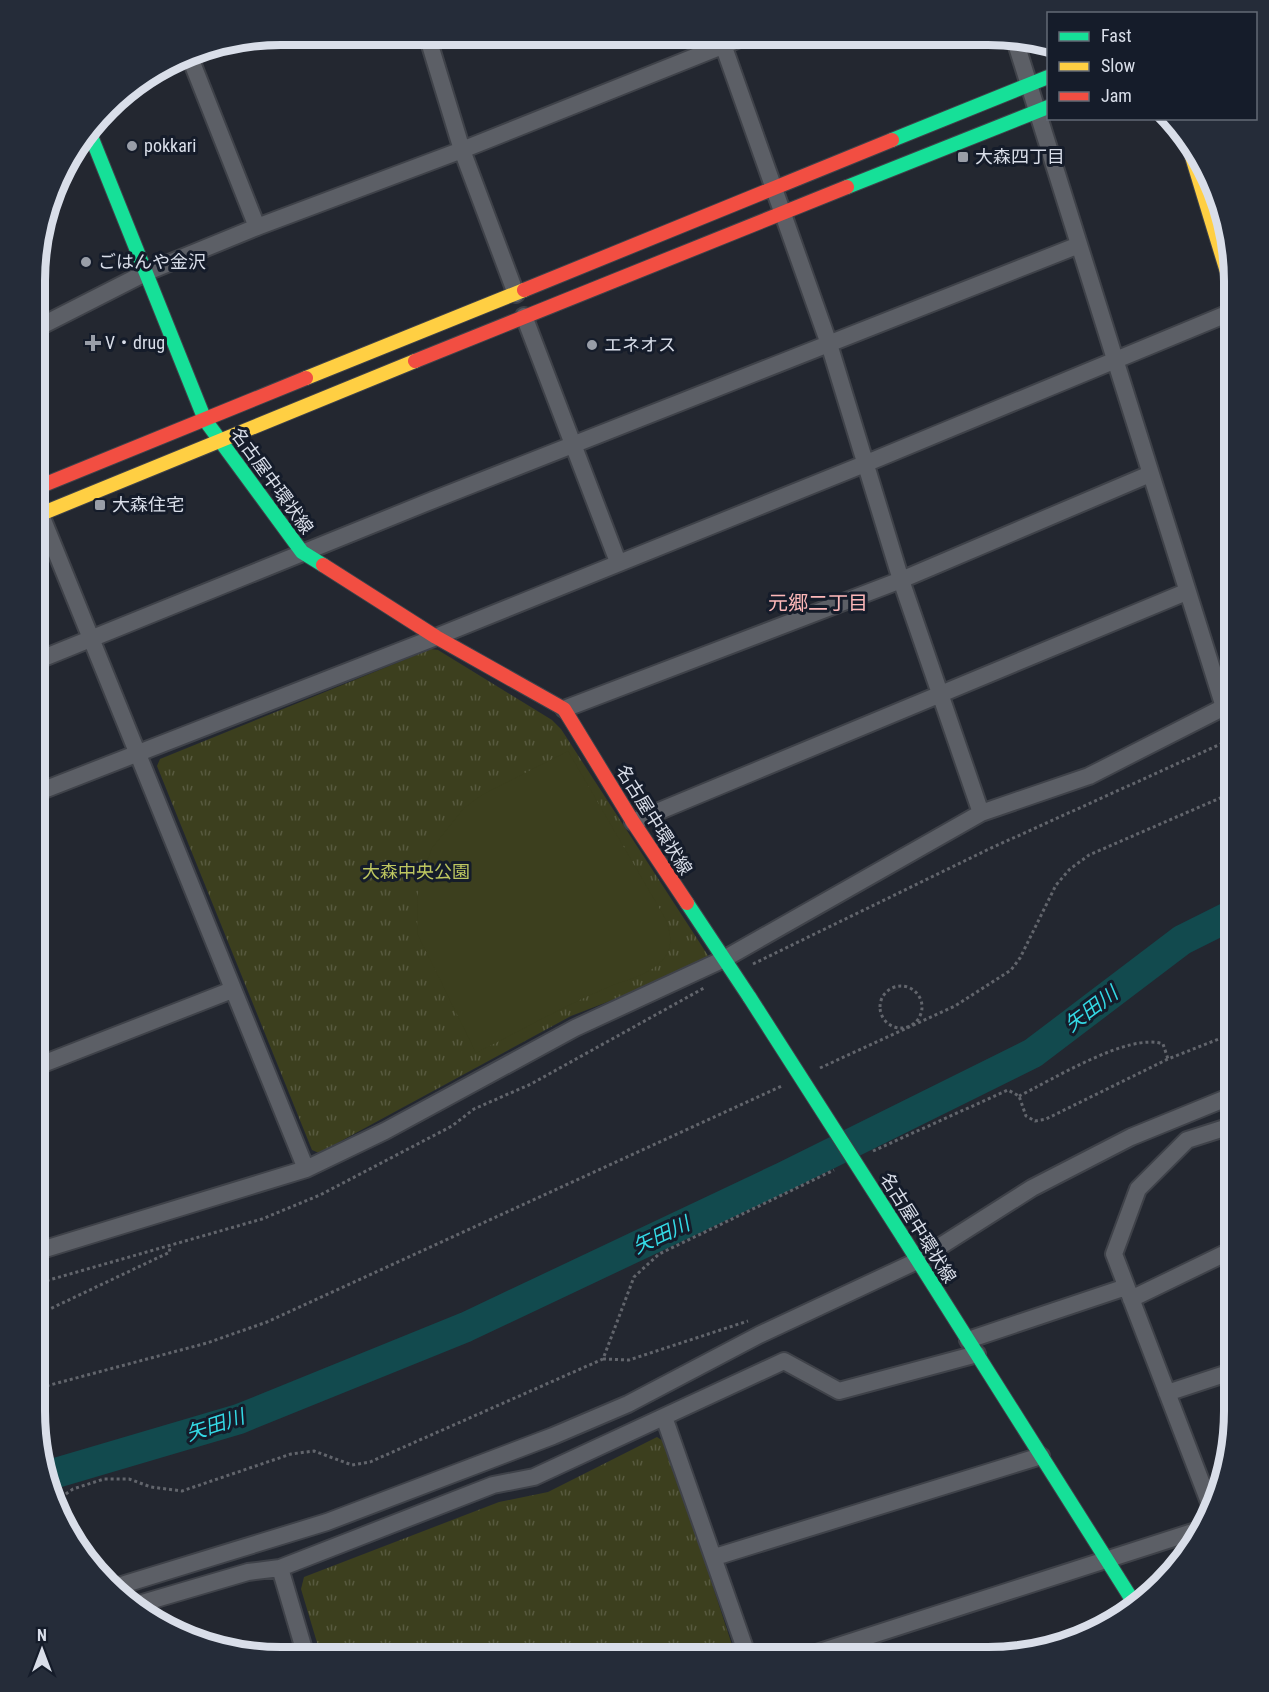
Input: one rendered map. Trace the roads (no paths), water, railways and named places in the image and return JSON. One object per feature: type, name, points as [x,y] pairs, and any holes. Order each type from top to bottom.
[{"type":"street","points":[[430,45],[462,150],[516,294]]},
{"type":"street","points":[[45,323],[147,272],[257,227],[462,150],[709,45]]},
{"type":"street","points":[[723,45],[829,344],[901,580],[981,813]]},
{"type":"street","points":[[1017,47],[1029,85],[1043,109],[1079,245],[1186,592],[1224,691]]},
{"type":"street","points":[[192,63],[257,227]]},
{"type":"street","points":[[45,484],[775,191],[1047,77]]},
{"type":"street","points":[[45,512],[524,316],[1043,109]]},
{"type":"street","name":"名古屋中環状線","points":[[92,139],[205,420],[219,440],[302,552],[436,637],[564,709],[633,822],[750,998],[1131,1598]]},
{"type":"street","points":[[1196,170],[1222,256]]},
{"type":"street","points":[[45,657],[302,552],[1079,245]]},
{"type":"street","points":[[45,789],[436,637],[867,463],[1224,314]]},
{"type":"street","points":[[524,316],[618,562]]},
{"type":"street","points":[[564,709],[901,580],[1149,474]]},
{"type":"street","points":[[45,529],[93,638],[232,990],[306,1169]]},
{"type":"street","points":[[633,822],[1186,592]]},
{"type":"street","points":[[45,1249],[306,1169],[385,1131],[575,1028],[729,966],[981,813],[1089,776],[1224,707]]},
{"type":"street","points":[[45,1063],[232,990]]},
{"type":"street","points":[[122,1585],[327,1522],[552,1436],[628,1404],[759,1335],[918,1261],[1032,1188],[1131,1137],[1224,1099]]},
{"type":"street","points":[[1207,1498],[1114,1254],[1138,1189],[1187,1140],[1224,1128]]},
{"type":"street","points":[[144,1603],[248,1572],[280,1568],[493,1485],[534,1478],[784,1361],[839,1391],[1129,1293],[1224,1253]]},
{"type":"street","points":[[1167,1393],[1224,1374]]},
{"type":"street","points":[[664,1417],[745,1647]]},
{"type":"street","points":[[715,1557],[1041,1456]]},
{"type":"street","points":[[836,1647],[1109,1562],[1189,1534]]},
{"type":"street","points":[[280,1568],[303,1647]]},
{"type":"waterway","name":"矢田川","points":[[54,1474],[239,1419],[466,1327],[783,1177],[1033,1053],[1182,940],[1224,919]]},
{"type":"place","name":"pokkari","points":[[132,146]]},
{"type":"place","name":"大森四丁目","points":[[963,157]]},
{"type":"place","name":"ごはんや金沢","points":[[86,262]]},
{"type":"place","name":"V・drug","points":[[93,343]]},
{"type":"place","name":"エネオス","points":[[592,345]]},
{"type":"place","name":"大森住宅","points":[[100,505]]},
{"type":"district","name":"元郷二丁目","points":[[818,603]]},
{"type":"park label","name":"大森中央公園","points":[[416,872]]}]
